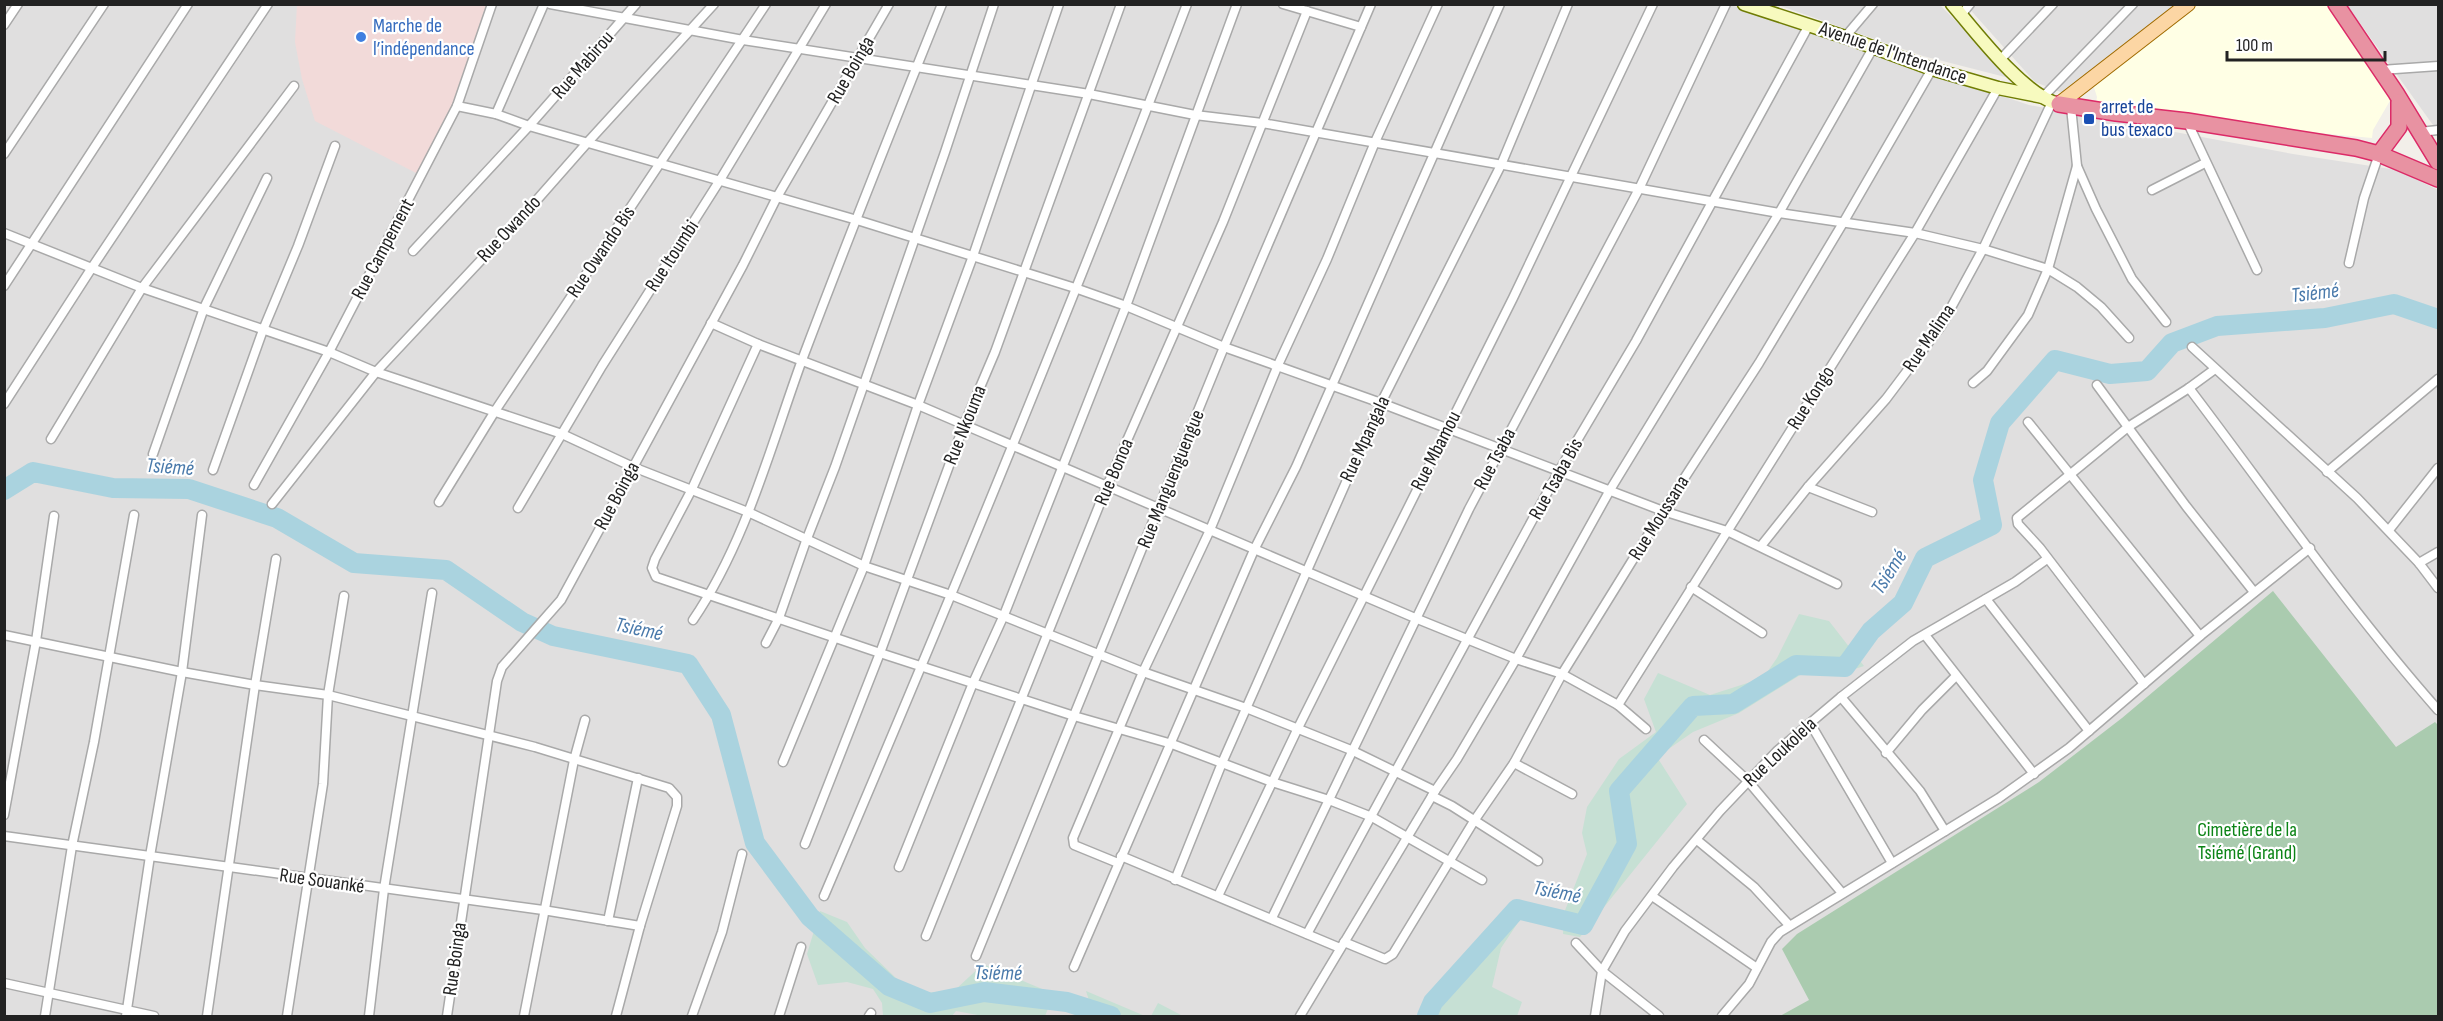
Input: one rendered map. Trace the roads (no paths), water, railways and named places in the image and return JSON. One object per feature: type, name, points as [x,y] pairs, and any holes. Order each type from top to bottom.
[{"type":"highway","points":[[2336,4],[2439,162]]},
{"type":"highway","points":[[2379,154],[2399,127],[2400,108],[2396,93]]},
{"type":"highway","points":[[2056,102],[2325,142],[2379,154],[2439,179]]},
{"type":"main road","points":[[2056,102],[2188,4]]},
{"type":"street","points":[[4,25],[18,4]]},
{"type":"street","points":[[4,154],[104,4]]},
{"type":"street","points":[[4,286],[188,4]]},
{"type":"street","points":[[4,404],[268,4]]},
{"type":"street","name":"Rue Campement","points":[[254,485],[329,352],[457,106],[492,4]]},
{"type":"street","points":[[496,114],[544,4]]},
{"type":"street","points":[[550,4],[587,8],[624,18],[743,40],[1089,94],[1195,115],[1262,123],[1779,213],[1915,233],[1983,249],[2048,269],[2077,287],[2101,307],[2129,338]]},
{"type":"street","name":"Rue Mabirou","points":[[413,251],[530,126],[636,4]]},
{"type":"street","name":"Rue Owando","points":[[272,504],[376,372],[528,210],[714,4]]},
{"type":"street","name":"Rue Owando Bis","points":[[439,502],[495,411],[766,4]]},
{"type":"street","name":"Rue Itoumbi","points":[[518,508],[602,366],[720,180],[825,4]]},
{"type":"street","name":"Rue Boinga","points":[[447,1017],[497,681],[502,668],[561,600],[777,197],[889,4]]},
{"type":"street","points":[[693,620],[711,594],[748,512],[884,146],[942,4]]},
{"type":"street","points":[[766,643],[779,618],[835,467],[994,4]]},
{"type":"street","points":[[783,762],[864,566],[1059,4]]},
{"type":"street","name":"Rue Nkouma","points":[[806,844],[880,653],[964,425],[995,352],[1121,4]]},
{"type":"street","points":[[824,896],[922,666],[1187,4]]},
{"type":"street","points":[[899,867],[973,683],[1004,615],[1126,306],[1237,4]]},
{"type":"street","points":[[1283,4],[1362,27]]},
{"type":"street","name":"Rue Manguenguengue","points":[[976,956],[1224,348],[1318,133],[1371,4]]},
{"type":"street","points":[[1342,945],[1307,934],[1175,879],[1074,845],[1072,842],[1143,672],[1210,530],[1278,365],[1438,4]]},
{"type":"street","points":[[1074,966],[1172,744],[1192,689],[1254,549],[1296,466],[1332,387],[1500,4]]},
{"type":"street","name":"Rue Mpangala","points":[[1175,879],[1222,763],[1381,403],[1501,165],[1568,4]]},
{"type":"street","name":"Rue Mbamou","points":[[1218,896],[1363,595],[1572,176],[1653,4]]},
{"type":"street","name":"Rue Tsaba","points":[[1272,918],[1414,618],[1639,189],[1726,4]]},
{"type":"street","name":"Avenue de l'Intendance","points":[[1744,4],[1769,8],[1809,25],[1932,69],[2056,102]]},
{"type":"street","points":[[1845,37],[1873,4]]},
{"type":"street","points":[[1952,4],[2029,87],[2056,102],[2077,166],[2109,237],[2132,279],[2166,322]]},
{"type":"street","points":[[1961,15],[1970,4]]},
{"type":"street","points":[[2001,59],[2053,4]]},
{"type":"street","name":"Rue Malima","points":[[1761,546],[1808,487],[1886,399],[1941,326],[1983,249],[2056,102],[2133,4]]},
{"type":"street","name":"Rue Bonoa","points":[[926,936],[1107,486],[1223,222],[1307,11]]},
{"type":"street","name":"Rue Tsaba Bis","points":[[1307,934],[1559,471],[1635,341],[1809,25]]},
{"type":"street","points":[[1300,1017],[1516,660],[1610,490],[1779,213],[1873,48]]},
{"type":"street","points":[[2381,70],[2439,66]]},
{"type":"street","name":"Rue Moussana","points":[[1342,945],[1385,959],[1393,954],[1449,860],[1514,764],[1562,674],[1663,511],[1759,363],[1932,69]]},
{"type":"street","points":[[51,439],[142,288],[294,86]]},
{"type":"street","name":"Rue Kongo","points":[[1618,705],[1915,233],[1998,88]]},
{"type":"street","points":[[457,106],[496,114],[530,126],[661,162],[1075,288],[1126,306],[1224,348],[1278,365],[1332,387],[1381,403],[1663,511],[1727,531],[1837,584]]},
{"type":"street","points":[[2187,121],[2257,270]]},
{"type":"street","points":[[2420,132],[2439,130]]},
{"type":"street","points":[[213,470],[263,330],[298,246],[335,146]]},
{"type":"street","points":[[2349,263],[2364,198],[2379,154]]},
{"type":"street","points":[[2152,190],[2205,163]]},
{"type":"street","points":[[1973,383],[1987,371],[2028,315],[2048,269],[2077,166]]},
{"type":"street","points":[[153,454],[204,308],[267,178]]},
{"type":"street","points":[[4,232],[31,245],[93,266],[142,288],[329,352],[376,372],[562,434],[690,491],[748,512],[806,541],[864,566],[951,594],[1099,655],[1246,708],[1351,750],[1397,771],[1538,861]]},
{"type":"street","points":[[711,323],[802,362],[918,405],[1414,618],[1516,660],[1562,674],[1618,705],[1646,729]]},
{"type":"street","points":[[758,344],[690,491],[655,559],[653,572],[656,577],[1074,716],[1172,744],[1272,782],[1329,800],[1372,818],[1482,880]]},
{"type":"street","points":[[2192,348],[2389,530],[2439,588]]},
{"type":"street","points":[[2144,684],[2018,524],[2017,518],[2128,427],[2214,369]]},
{"type":"street","points":[[2327,472],[2439,379]]},
{"type":"street","points":[[2097,385],[2186,506],[2254,592]]},
{"type":"street","points":[[2188,388],[2406,673],[2439,710]]},
{"type":"street","points":[[2028,422],[2200,636]]},
{"type":"street","points":[[2389,530],[2439,468]]},
{"type":"street","points":[[1808,487],[1872,512]]},
{"type":"street","points":[[126,1013],[182,672],[202,515]]},
{"type":"street","points":[[4,815],[36,641],[54,516]]},
{"type":"street","points":[[45,1017],[72,846],[110,656],[134,516]]},
{"type":"street","points":[[1722,1017],[1749,984],[1772,942],[1789,926],[2000,798],[2034,774],[2310,548]]},
{"type":"street","points":[[2419,563],[2439,552]]},
{"type":"street","points":[[207,1017],[255,685],[276,559]]},
{"type":"street","name":"Rue Loukolela","points":[[1595,1017],[1602,971],[1625,931],[1673,867],[1777,751],[1913,641],[2015,582],[2047,559]]},
{"type":"street","points":[[1691,587],[1762,633]]},
{"type":"street","points":[[369,1017],[384,890],[432,593]]},
{"type":"street","points":[[287,1017],[323,783],[328,695],[344,596]]},
{"type":"street","points":[[1986,599],[2089,731]]},
{"type":"street","points":[[1925,634],[2034,774]]},
{"type":"street","points":[[4,635],[182,672],[328,695],[489,735],[666,786],[673,790],[677,797],[677,806],[640,926],[616,1017]]},
{"type":"street","points":[[1886,753],[1956,676]]},
{"type":"street","points":[[1841,697],[1920,791],[1946,831]]},
{"type":"street","points":[[524,1017],[543,910],[574,760],[585,720]]},
{"type":"street","points":[[1810,723],[1892,863]]},
{"type":"street","points":[[1704,740],[1748,781],[1842,893]]},
{"type":"street","points":[[1514,764],[1572,794]]},
{"type":"street","points":[[608,921],[638,778]]},
{"type":"street","name":"Rue Souanké","points":[[4,837],[543,910],[640,926]]},
{"type":"street","points":[[1697,840],[1754,887],[1789,926]]},
{"type":"street","points":[[692,1017],[712,963],[742,854]]},
{"type":"street","points":[[1652,896],[1756,968]]},
{"type":"street","points":[[1576,943],[1602,971],[1659,1017]]},
{"type":"street","points":[[779,1017],[801,947]]},
{"type":"street","points":[[4,983],[126,1013],[154,1017]]},
{"type":"waterway","name":"Tsiémé","points":[[1427,1016],[1433,1002],[1517,909],[1583,925],[1627,844],[1619,791],[1693,706],[1733,704],[1796,665],[1845,667],[1871,631],[1903,603],[1925,558],[1992,525],[1983,480],[2000,423],[2055,360],[2110,374],[2147,371],[2172,343],[2217,326],[2325,318],[2394,304],[2438,319]]},
{"type":"waterway","name":"Tsiémé","points":[[4,490],[33,472],[113,488],[189,489],[277,518],[354,563],[446,570],[522,622],[553,636],[688,664],[721,715],[755,843],[810,917],[889,986],[930,1003],[984,992],[1067,1002],[1111,1016]]},
{"type":"place","name":"Marche de l’indépendance","points":[[361,37]]},
{"type":"place","name":"arret de bus texaco","points":[[2089,119]]},
{"type":"park label","name":"Cimetière de la Tsiémé (Grand)","points":[[2247,842]]}]
